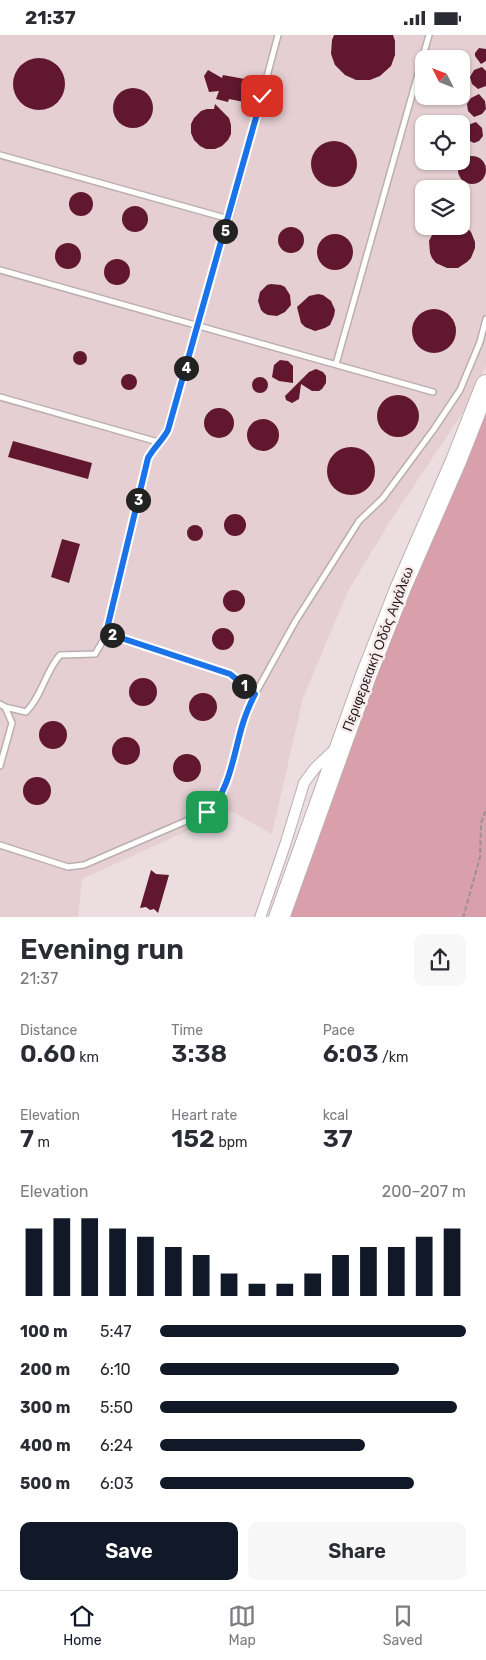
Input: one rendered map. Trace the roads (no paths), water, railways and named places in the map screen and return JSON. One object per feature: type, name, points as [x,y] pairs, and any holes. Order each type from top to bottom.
[{"type":"highway","name":"Περιφερειακή Οδός Αιγάλεω","points":[[279,917],[367,673],[486,385]]},
{"type":"street","points":[[260,917],[304,783],[315,768],[342,742]]},
{"type":"lane","points":[[2,706],[26,712],[34,704],[51,665],[60,655],[95,654],[106,633],[148,458],[168,430],[278,35]]},
{"type":"lane","points":[[336,364],[429,35]]},
{"type":"lane","points":[[0,155],[228,219]]},
{"type":"lane","points":[[0,269],[433,392]]},
{"type":"lane","points":[[0,845],[68,867],[84,865],[207,812],[216,805],[223,793],[242,723],[255,694],[295,622],[360,521],[383,498],[460,391],[480,341],[486,319]]},
{"type":"lane","points":[[0,397],[158,442]]},
{"type":"lane","points":[[106,633],[230,674],[255,694]]},
{"type":"lane","points":[[0,766],[12,723],[2,706]]}]
